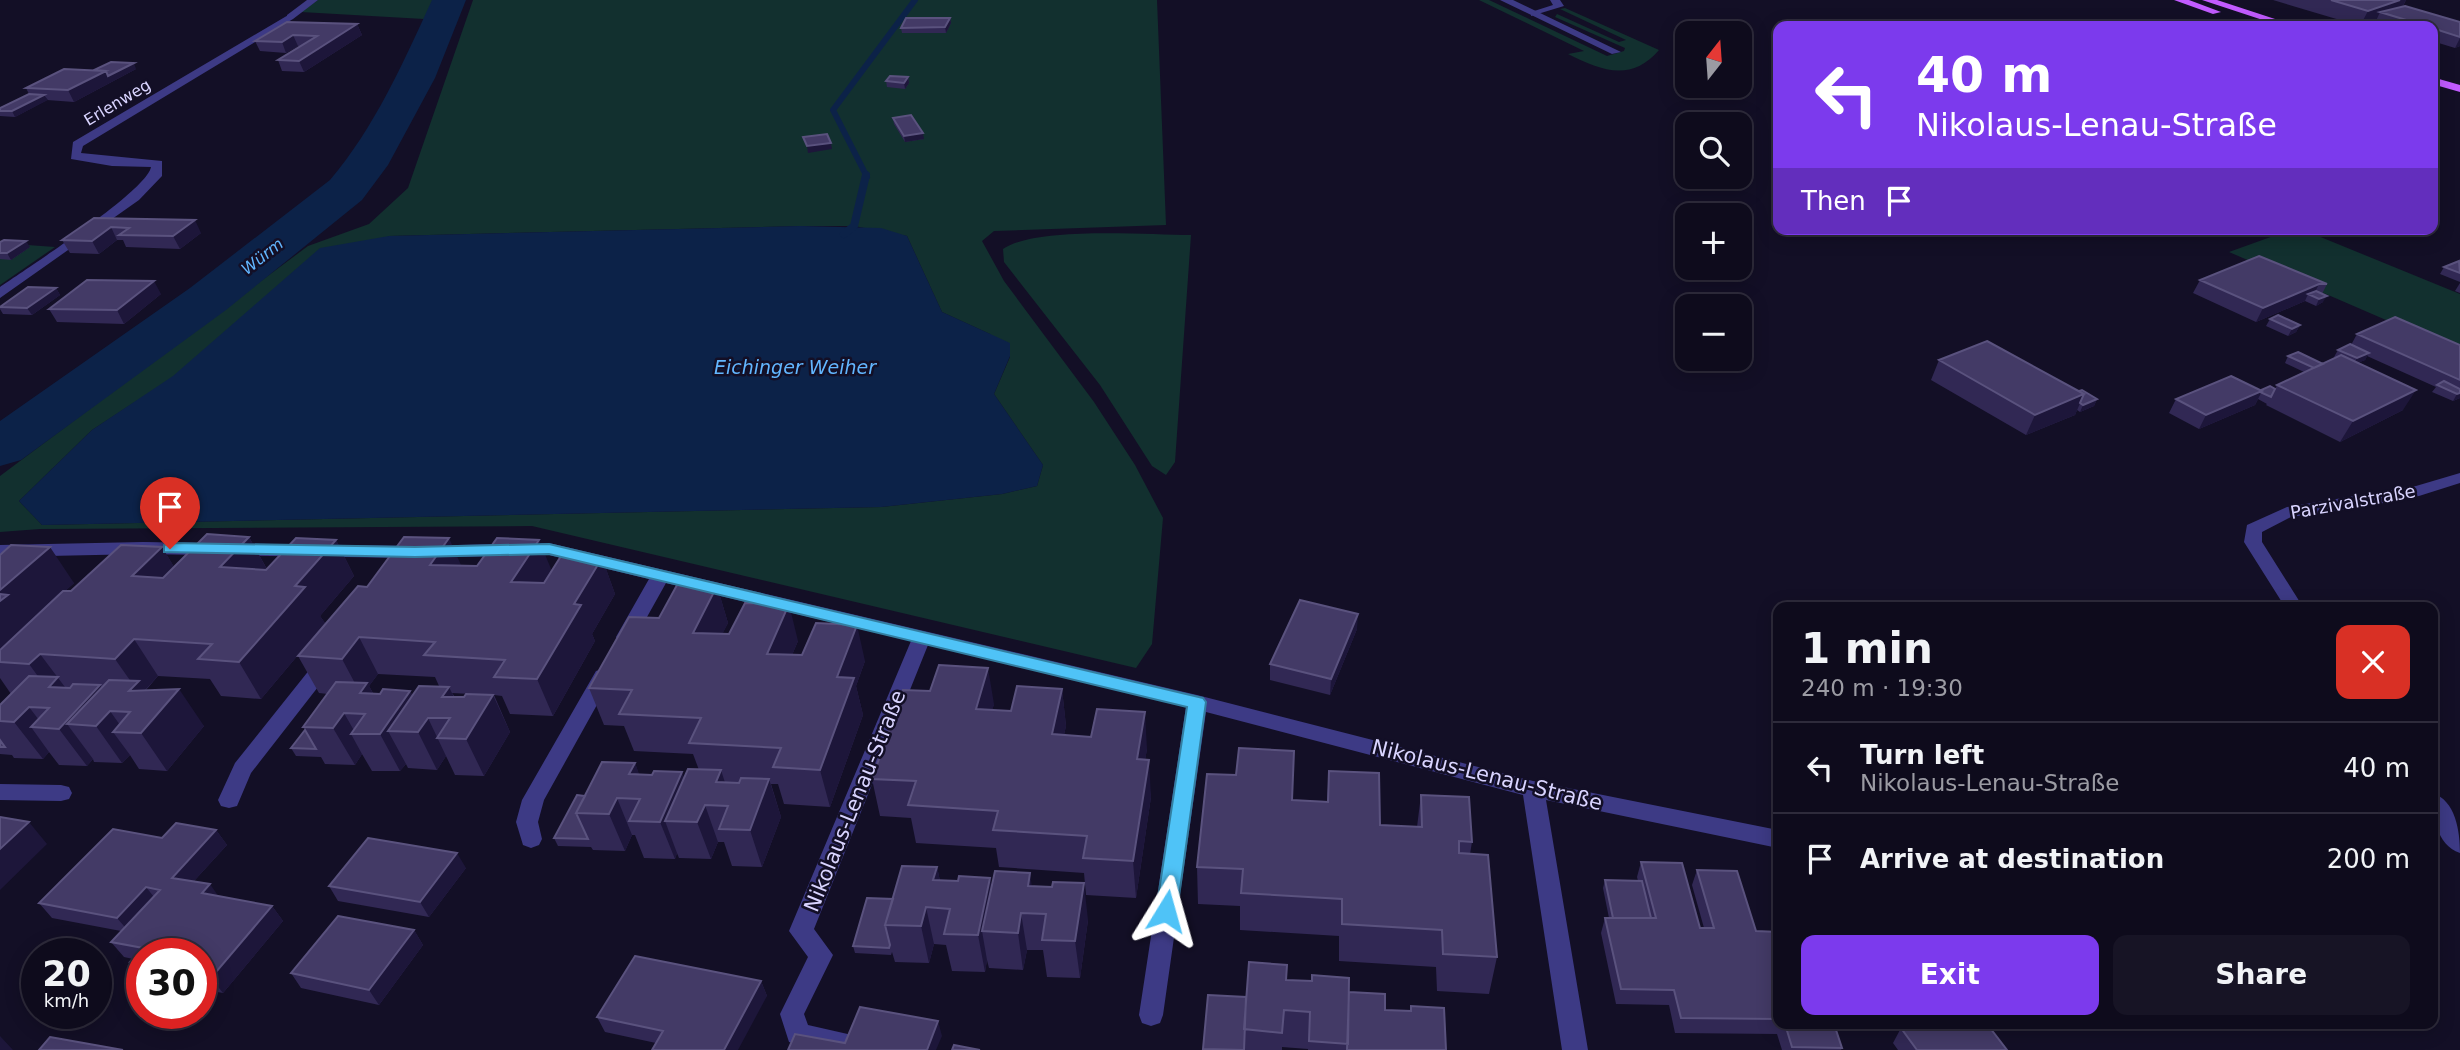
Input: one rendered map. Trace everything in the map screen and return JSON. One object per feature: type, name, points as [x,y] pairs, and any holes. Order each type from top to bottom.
[{"type":"main road","points":[[2179,0],[2246,21]]},
{"type":"main road","points":[[2207,0],[2275,21]]},
{"type":"main road","points":[[2438,73],[2460,79]]},
{"type":"main road","points":[[2446,85],[2460,79]]},
{"type":"main road","points":[[2438,82],[2460,89]]},
{"type":"street","name":"Erlenweg","points":[[1,293],[135,197],[156,176],[158,164],[112,162],[75,156],[77,144],[290,17],[313,0]]},
{"type":"street","points":[[1505,0],[1616,52]]},
{"type":"street","points":[[1534,14],[1559,6],[1555,0]]},
{"type":"street","name":"Parzivalstraße","points":[[2291,602],[2253,542],[2253,529],[2287,512],[2368,502],[2419,491],[2460,478]]},
{"type":"street","points":[[124,567],[143,548]]},
{"type":"street","name":"Nikolaus-Lenau-Straße","points":[[0,551],[143,548],[415,552],[549,549],[1197,702],[1533,789],[1773,838]]},
{"type":"street","points":[[398,573],[415,552]]},
{"type":"street","points":[[530,839],[527,822],[533,800],[660,576]]},
{"type":"street","name":"Nikolaus-Lenau-Straße","points":[[843,1043],[798,1034],[792,1014],[821,955],[801,931],[922,637]]},
{"type":"street","points":[[229,800],[242,769],[339,647]]},
{"type":"street","points":[[1151,1015],[1197,702]]},
{"type":"street","points":[[1533,789],[1575,1050]]},
{"type":"street","points":[[0,792],[61,793]]},
{"type":"street","points":[[2438,810],[2460,844]]},
{"type":"green space","points":[[318,0],[434,0],[424,19],[301,12]]},
{"type":"green space","points":[[473,0],[1157,0],[1166,225],[994,231],[982,241],[1004,281],[1094,402],[1135,465],[1163,518],[1152,644],[1136,668],[532,526],[40,529],[0,532],[0,476],[308,246],[369,224],[408,188]],"holes":[[[854,226],[907,236],[942,312],[990,334],[1010,357],[994,394],[1043,465],[1037,486],[1002,494],[881,507],[42,525],[19,501],[92,430],[389,236]]]},
{"type":"green space","points":[[1479,0],[1489,0],[1607,56],[1624,51],[1625,48],[1555,17],[1557,14],[1619,42],[1626,40],[1560,9],[1565,8],[1659,50],[1637,67],[1626,70],[1592,65],[1568,54],[1584,51]]},
{"type":"green space","points":[[1066,234],[1191,235],[1175,462],[1166,475],[1152,466],[1100,385],[1004,262],[1003,249],[1040,237]]},
{"type":"green space","points":[[2276,235],[2316,235],[2460,294],[2460,352],[2229,252]]},
{"type":"green space","points":[[0,243],[55,247],[0,285]]},
{"type":"water","name":"Eichinger Weiher","points":[[800,226],[881,228],[907,236],[942,312],[1010,343],[1010,356],[994,394],[1043,465],[1037,486],[1002,494],[881,507],[42,525],[19,501],[92,430],[173,376],[320,248],[389,236]]},
{"type":"building","points":[[2331,0],[2400,0],[2368,11]]},
{"type":"building","points":[[2405,6],[2460,22],[2460,37],[2438,30],[2438,21],[2410,21],[2380,12]]},
{"type":"building","points":[[906,18],[950,18],[945,27],[901,28]]},
{"type":"building","points":[[287,22],[357,24],[299,61],[278,60],[317,36],[293,35],[282,42],[255,41]]},
{"type":"building","points":[[111,62],[134,63],[108,76],[106,71],[94,70]]},
{"type":"building","points":[[64,69],[106,71],[68,90],[26,88]]},
{"type":"building","points":[[890,76],[908,77],[904,83],[886,81]]},
{"type":"building","points":[[29,94],[44,95],[12,111],[0,111],[0,108]]},
{"type":"building","points":[[911,115],[923,133],[904,136],[893,118]]},
{"type":"building","points":[[827,134],[831,143],[807,146],[803,137]]},
{"type":"building","points":[[94,218],[195,220],[173,236],[119,235],[129,228],[111,227],[92,241],[62,240]]},
{"type":"building","points":[[26,241],[7,253],[0,253],[0,242]]},
{"type":"building","points":[[2259,256],[2327,284],[2319,284],[2263,308],[2200,280]]},
{"type":"building","points":[[2459,261],[2460,273],[2444,267]]},
{"type":"building","points":[[87,280],[154,281],[117,310],[49,309]]},
{"type":"building","points":[[28,287],[56,288],[27,308],[0,307]]},
{"type":"building","points":[[2316,291],[2327,296],[2319,299],[2308,294]]},
{"type":"building","points":[[2278,315],[2300,325],[2292,329],[2270,319]]},
{"type":"building","points":[[2395,317],[2460,345],[2460,380],[2357,334]]},
{"type":"building","points":[[1987,341],[2084,394],[2035,415],[1939,360]]},
{"type":"building","points":[[2350,344],[2369,353],[2357,358],[2338,350]]},
{"type":"building","points":[[2298,352],[2323,364],[2314,368],[2288,356]]},
{"type":"building","points":[[2341,355],[2416,390],[2353,421],[2277,385]]},
{"type":"building","points":[[2231,376],[2262,391],[2206,415],[2176,399]]},
{"type":"building","points":[[2444,381],[2460,389],[2460,393],[2437,385]]},
{"type":"building","points":[[2270,386],[2275,389],[2271,397],[2260,392],[2261,390]]},
{"type":"building","points":[[2082,390],[2097,399],[2083,405],[2080,403],[2084,394],[2079,391]]},
{"type":"building","points":[[207,534],[249,537],[220,567],[266,570],[296,538],[336,540],[295,586],[305,587],[239,662],[198,659],[212,644],[134,639],[115,659],[40,654],[29,664],[0,662],[0,650],[63,591],[71,591],[121,545],[162,547],[132,576],[163,578]]},
{"type":"building","points":[[404,537],[449,538],[430,565],[477,566],[497,538],[539,540],[511,582],[544,583],[561,556],[602,558],[574,604],[581,605],[537,679],[494,677],[505,660],[424,655],[435,642],[359,637],[342,659],[298,656],[358,586],[367,587]]},
{"type":"building","points":[[11,545],[50,547],[0,590],[0,555]]},
{"type":"building","points":[[677,585],[717,586],[693,633],[729,634],[745,603],[789,604],[767,654],[802,655],[816,623],[857,625],[837,677],[854,678],[820,770],[773,767],[781,748],[689,743],[701,718],[619,714],[632,690],[589,688],[629,617],[659,618]]},
{"type":"building","points":[[1300,600],[1358,614],[1331,679],[1270,664]]},
{"type":"building","points":[[939,665],[988,668],[976,709],[1011,711],[1017,686],[1062,689],[1052,734],[1091,737],[1097,709],[1145,712],[1137,759],[1149,760],[1133,861],[1083,858],[1087,836],[993,830],[998,811],[908,805],[916,781],[872,779],[903,690],[930,691]]},
{"type":"building","points":[[29,676],[58,677],[49,687],[100,685],[59,729],[31,727],[49,708],[29,707],[14,722],[0,721],[0,705]]},
{"type":"building","points":[[109,680],[139,681],[129,691],[179,689],[141,733],[113,732],[130,712],[110,711],[96,726],[67,724]]},
{"type":"building","points":[[336,682],[367,683],[360,693],[380,694],[383,689],[410,691],[380,734],[351,734],[365,714],[344,713],[333,728],[303,727]]},
{"type":"building","points":[[419,686],[449,687],[442,697],[493,695],[466,739],[437,738],[450,718],[428,718],[418,732],[388,731]]},
{"type":"building","points":[[305,730],[316,749],[291,748]]},
{"type":"building","points":[[1239,748],[1294,751],[1292,800],[1328,802],[1329,771],[1379,773],[1380,825],[1422,827],[1421,795],[1469,797],[1472,842],[1459,841],[1459,853],[1488,855],[1497,957],[1443,954],[1442,930],[1342,924],[1342,899],[1241,893],[1243,869],[1197,867],[1207,774],[1236,775]]},
{"type":"building","points":[[602,762],[635,763],[629,774],[682,772],[660,822],[629,821],[640,799],[617,798],[609,814],[576,813]]},
{"type":"building","points":[[688,769],[721,770],[716,782],[739,783],[741,778],[769,779],[750,830],[719,829],[728,806],[705,805],[697,822],[665,821]]},
{"type":"building","points":[[577,795],[585,796],[576,813],[588,839],[554,838]]},
{"type":"building","points":[[0,817],[29,822],[0,849]]},
{"type":"building","points":[[176,823],[216,830],[172,878],[210,884],[202,893],[272,906],[217,971],[217,938],[126,938],[126,945],[112,942],[160,890],[146,887],[117,918],[39,903],[113,829],[162,838]]},
{"type":"building","points":[[368,838],[457,853],[420,902],[329,886]]},
{"type":"building","points":[[1641,862],[1682,863],[1700,928],[1714,928],[1697,870],[1737,871],[1756,931],[1773,932],[1773,1019],[1681,1018],[1674,990],[1621,989],[1605,918],[1656,918]]},
{"type":"building","points":[[902,866],[937,867],[933,880],[958,881],[959,876],[990,878],[978,935],[944,934],[950,909],[926,907],[921,926],[885,925]]},
{"type":"building","points":[[995,871],[1030,873],[1028,886],[1052,887],[1053,882],[1084,883],[1075,941],[1042,940],[1046,914],[1021,913],[1018,933],[982,931]]},
{"type":"building","points":[[1605,880],[1642,881],[1651,918],[1613,918]]},
{"type":"building","points":[[867,898],[893,899],[885,925],[889,948],[853,946]]},
{"type":"building","points":[[338,916],[414,930],[369,990],[291,973]]},
{"type":"building","points":[[635,956],[761,981],[724,1050],[652,1050],[663,1031],[597,1017]]},
{"type":"building","points":[[1249,962],[1287,965],[1286,980],[1312,981],[1312,975],[1349,978],[1348,1044],[1309,1041],[1310,1012],[1284,1010],[1282,1033],[1244,1029]]},
{"type":"building","points":[[1349,992],[1385,994],[1385,1010],[1411,1011],[1411,1006],[1444,1008],[1446,1050],[1347,1050]]},
{"type":"building","points":[[1208,995],[1246,997],[1244,1050],[1203,1049]]},
{"type":"building","points":[[860,1007],[938,1021],[927,1050],[788,1050],[795,1034],[845,1043]]},
{"type":"building","points":[[1787,1029],[1836,1029],[1842,1048],[1792,1047]]},
{"type":"building","points":[[1902,1029],[1991,1029],[2007,1050],[1917,1050]]},
{"type":"building","points":[[50,1037],[123,1050],[39,1050]]},
{"type":"building","points":[[954,1045],[980,1050],[952,1050]]},
{"type":"waterway","name":"Würm","points":[[0,448],[208,299],[346,190],[366,165],[416,78],[449,0]]},
{"type":"waterway","points":[[866,175],[833,110],[915,0]]},
{"type":"waterway","points":[[844,234],[854,226],[866,175]]},
{"type":"route","points":[[170,549],[415,552],[549,549],[1197,702],[1166,911]]}]
